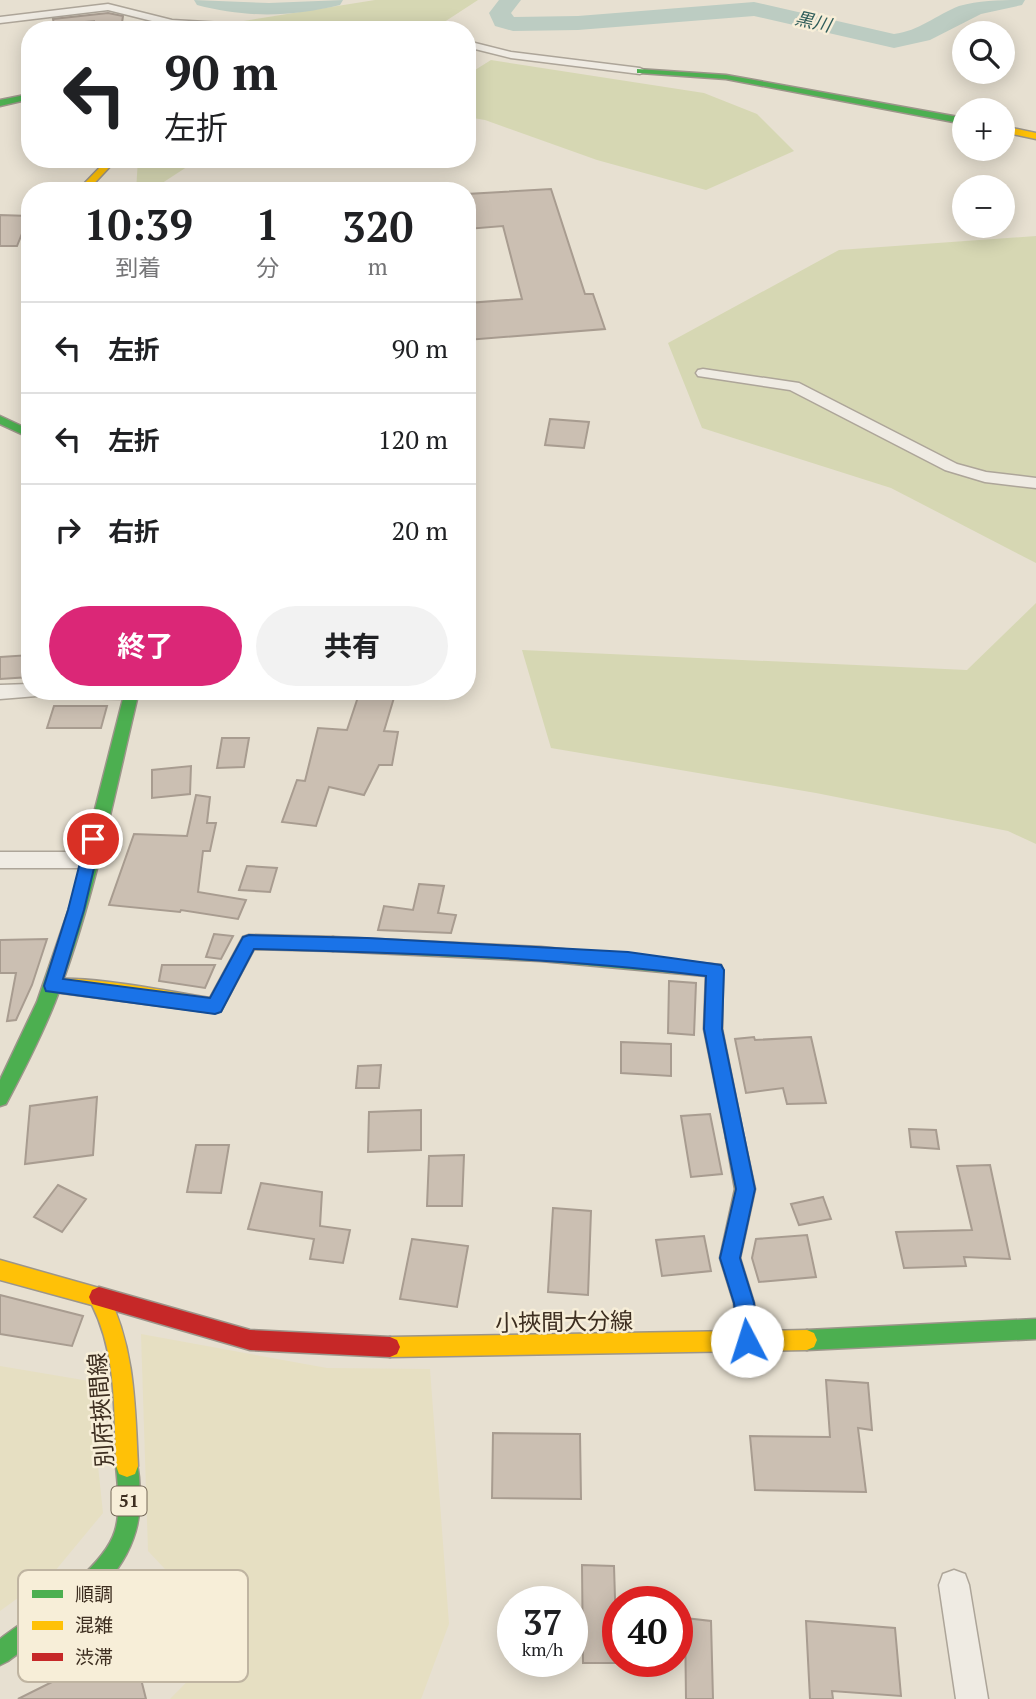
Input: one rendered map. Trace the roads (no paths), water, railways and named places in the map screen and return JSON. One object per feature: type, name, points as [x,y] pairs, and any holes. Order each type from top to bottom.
[{"type":"main road","points":[[640,71],[738,79],[952,119]]},
{"type":"main road","points":[[0,103],[21,98]]},
{"type":"main road","points":[[1015,132],[1036,136]]},
{"type":"main road","points":[[91,182],[104,168]]},
{"type":"main road","points":[[0,419],[21,430]]},
{"type":"main road","points":[[0,1098],[23,1059],[52,986],[76,910],[130,700]]},
{"type":"main road","points":[[52,986],[89,988],[215,1006],[249,942],[367,945],[628,959],[715,970],[713,1029],[745,1189],[730,1258],[744,1303],[747,1341]]},
{"type":"main road","points":[[0,1270],[99,1297]]},
{"type":"main road","name":"小挾間大分線","points":[[99,1297],[250,1340],[363,1347],[747,1341],[1036,1329]]},
{"type":"main road","name":"別府挾間線","points":[[99,1297],[118,1335],[123,1365],[129,1496],[125,1536],[105,1570]]},
{"type":"main road","name":"別府挾間線","points":[[0,1653],[18,1639]]},
{"type":"street","points":[[0,20],[108,7],[164,21]]},
{"type":"street","points":[[476,46],[511,55],[640,71]]},
{"type":"street","points":[[703,373],[794,386],[951,467],[985,477],[1036,483]]},
{"type":"street","points":[[0,692],[21,691]]},
{"type":"street","points":[[0,860],[88,860]]},
{"type":"street","points":[[954,1585],[972,1699]]},
{"type":"waterway","name":"黒川","points":[[205,0],[253,9],[284,9],[332,0]]},
{"type":"waterway","name":"黒川","points":[[510,0],[500,13],[503,21],[513,24],[578,23],[754,9],[894,41],[922,35],[973,9],[1014,0]]}]
